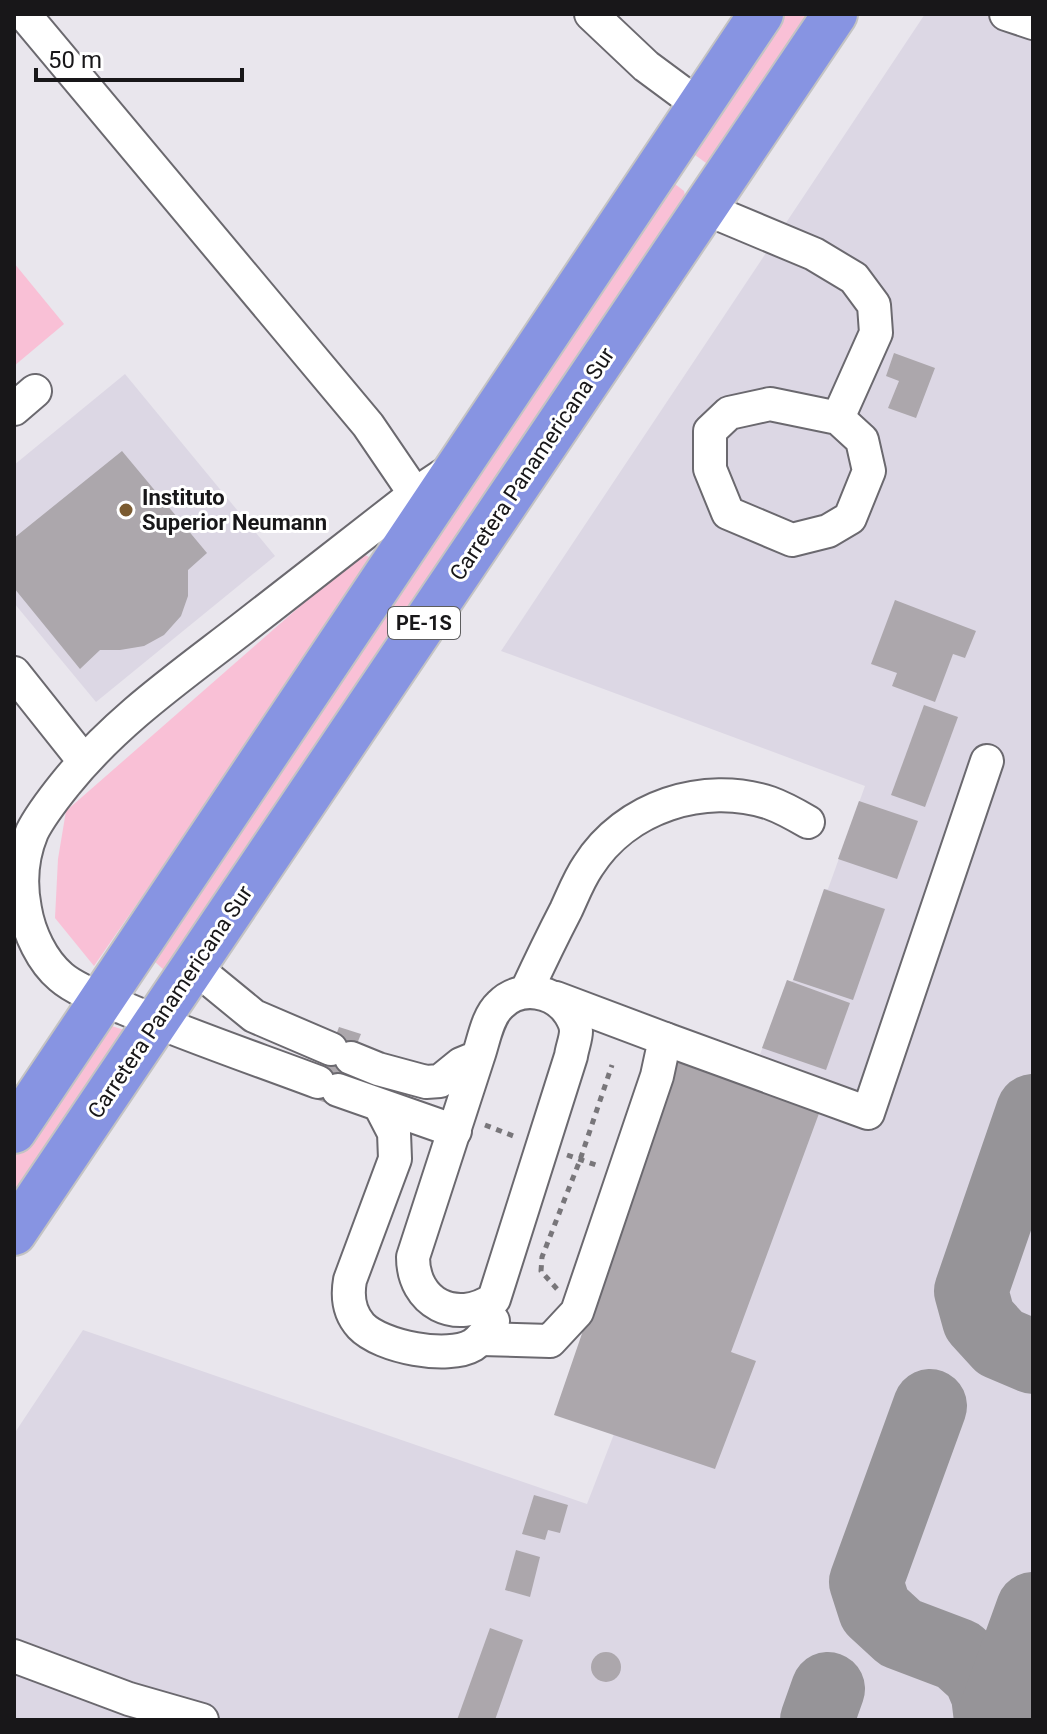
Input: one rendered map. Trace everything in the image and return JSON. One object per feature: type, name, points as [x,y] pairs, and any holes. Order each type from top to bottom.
[{"type":"highway","name":"PE-1S","points":[[14,1131],[761,14]]},
{"type":"highway","name":"Carretera Panamericana Sur","points":[[14,1233],[835,14]]},
{"type":"highway","points":[[665,158],[710,200]]},
{"type":"lane","points":[[24,14],[368,425],[415,494]]},
{"type":"lane","points":[[591,14],[646,66],[700,106]]},
{"type":"lane","points":[[1006,14],[1033,23]]},
{"type":"lane","points":[[710,200],[854,278],[874,305],[876,333],[838,418]]},
{"type":"lane","points":[[770,404],[838,418],[862,440],[869,471],[850,518],[828,531],[792,540],[728,513],[710,469],[710,431],[729,413],[770,404]]},
{"type":"lane","points":[[457,1123],[380,1106],[156,1022],[62,978],[34,941],[22,896],[22,873],[31,834],[49,804],[84,761],[130,716],[415,494],[461,463]]},
{"type":"lane","points":[[14,673],[84,761]]},
{"type":"lane","points":[[538,994],[868,1113],[987,761]]},
{"type":"lane","points":[[538,994],[587,866],[619,831],[638,817],[682,800],[705,795],[727,795],[769,803],[808,822]]},
{"type":"lane","points":[[199,957],[254,1016],[344,1047],[378,1069],[426,1082],[440,1081],[461,1064],[478,1057]]},
{"type":"lane","points":[[380,1106],[394,1133],[395,1159],[350,1280],[348,1291],[353,1314],[369,1333],[406,1348],[449,1352],[472,1346],[493,1321],[494,1299],[571,1056],[576,1030],[574,1020],[561,1002],[538,994],[513,995],[501,1002],[493,1012],[413,1257],[413,1269],[422,1291],[441,1306],[463,1311],[485,1306],[494,1299]]},
{"type":"lane","points":[[481,1339],[550,1341],[577,1312],[657,1076],[665,1039]]},
{"type":"lane","points":[[14,1656],[129,1699],[202,1720]]},
{"type":"path","points":[[577,1312],[541,1271],[542,1257],[580,1160],[612,1065]]},
{"type":"path","points":[[457,1123],[624,1175]]},
{"type":"shaded area","points":[[780,14],[814,14],[715,163],[706,163],[691,152]]},
{"type":"shaded area","points":[[925,14],[1033,14],[1033,1720],[14,1720],[14,1434],[83,1330],[587,1504],[787,980],[793,980],[824,889],[828,889],[865,786],[501,651]]},
{"type":"shaded area","points":[[675,184],[684,191],[686,200],[165,971],[154,961],[152,953],[663,187]]},
{"type":"shaded area","points":[[14,263],[64,324],[14,366]]},
{"type":"shaded area","name":"Instituto Superior Neumann","points":[[125,374],[275,556],[96,702],[14,603],[14,465]]},
{"type":"shaded area","points":[[361,553],[375,560],[94,966],[55,918],[58,859],[66,811]]},
{"type":"shaded area","points":[[106,1024],[124,1030],[128,1035],[14,1206],[14,1155],[98,1029]]},
{"type":"building","points":[[894,353],[935,368],[916,418],[888,408],[899,381],[886,376]]},
{"type":"building","points":[[122,451],[207,553],[188,570],[188,596],[181,616],[164,635],[144,646],[100,650],[80,669],[14,588],[14,538]]},
{"type":"building","points":[[895,600],[976,631],[965,658],[953,654],[935,702],[892,686],[897,673],[871,664]]},
{"type":"building","points":[[924,705],[958,717],[925,807],[891,795]]},
{"type":"building","points":[[859,801],[918,821],[897,879],[838,859]]},
{"type":"building","points":[[824,889],[885,909],[853,1000],[793,980]]},
{"type":"building","points":[[787,980],[850,1003],[826,1070],[762,1048]]},
{"type":"building","points":[[339,1027],[361,1034],[332,1105],[312,1098]]},
{"type":"building","points":[[677,1057],[821,1108],[731,1352],[756,1361],[715,1469],[554,1415]]},
{"type":"building","points":[[534,1495],[568,1505],[560,1533],[548,1530],[545,1540],[522,1534]]},
{"type":"building","points":[[516,1550],[540,1557],[530,1597],[505,1590]]},
{"type":"building","points":[[490,1628],[523,1640],[495,1720],[457,1720]]},
{"type":"building","points":[[606,1652],[617,1656],[621,1667],[617,1678],[606,1682],[595,1678],[591,1667],[595,1656]]},
{"type":"taxiway","points":[[1033,1111],[971,1291],[979,1320],[1000,1343],[1033,1357]]},
{"type":"taxiway","points":[[930,1406],[866,1582],[875,1610],[900,1633],[958,1655],[979,1674],[988,1695],[991,1720]]},
{"type":"taxiway","points":[[993,1720],[1033,1609]]},
{"type":"taxiway","points":[[817,1720],[828,1689]]},
{"type":"place","name":"Instituto Superior Neumann","points":[[126,510]]}]
